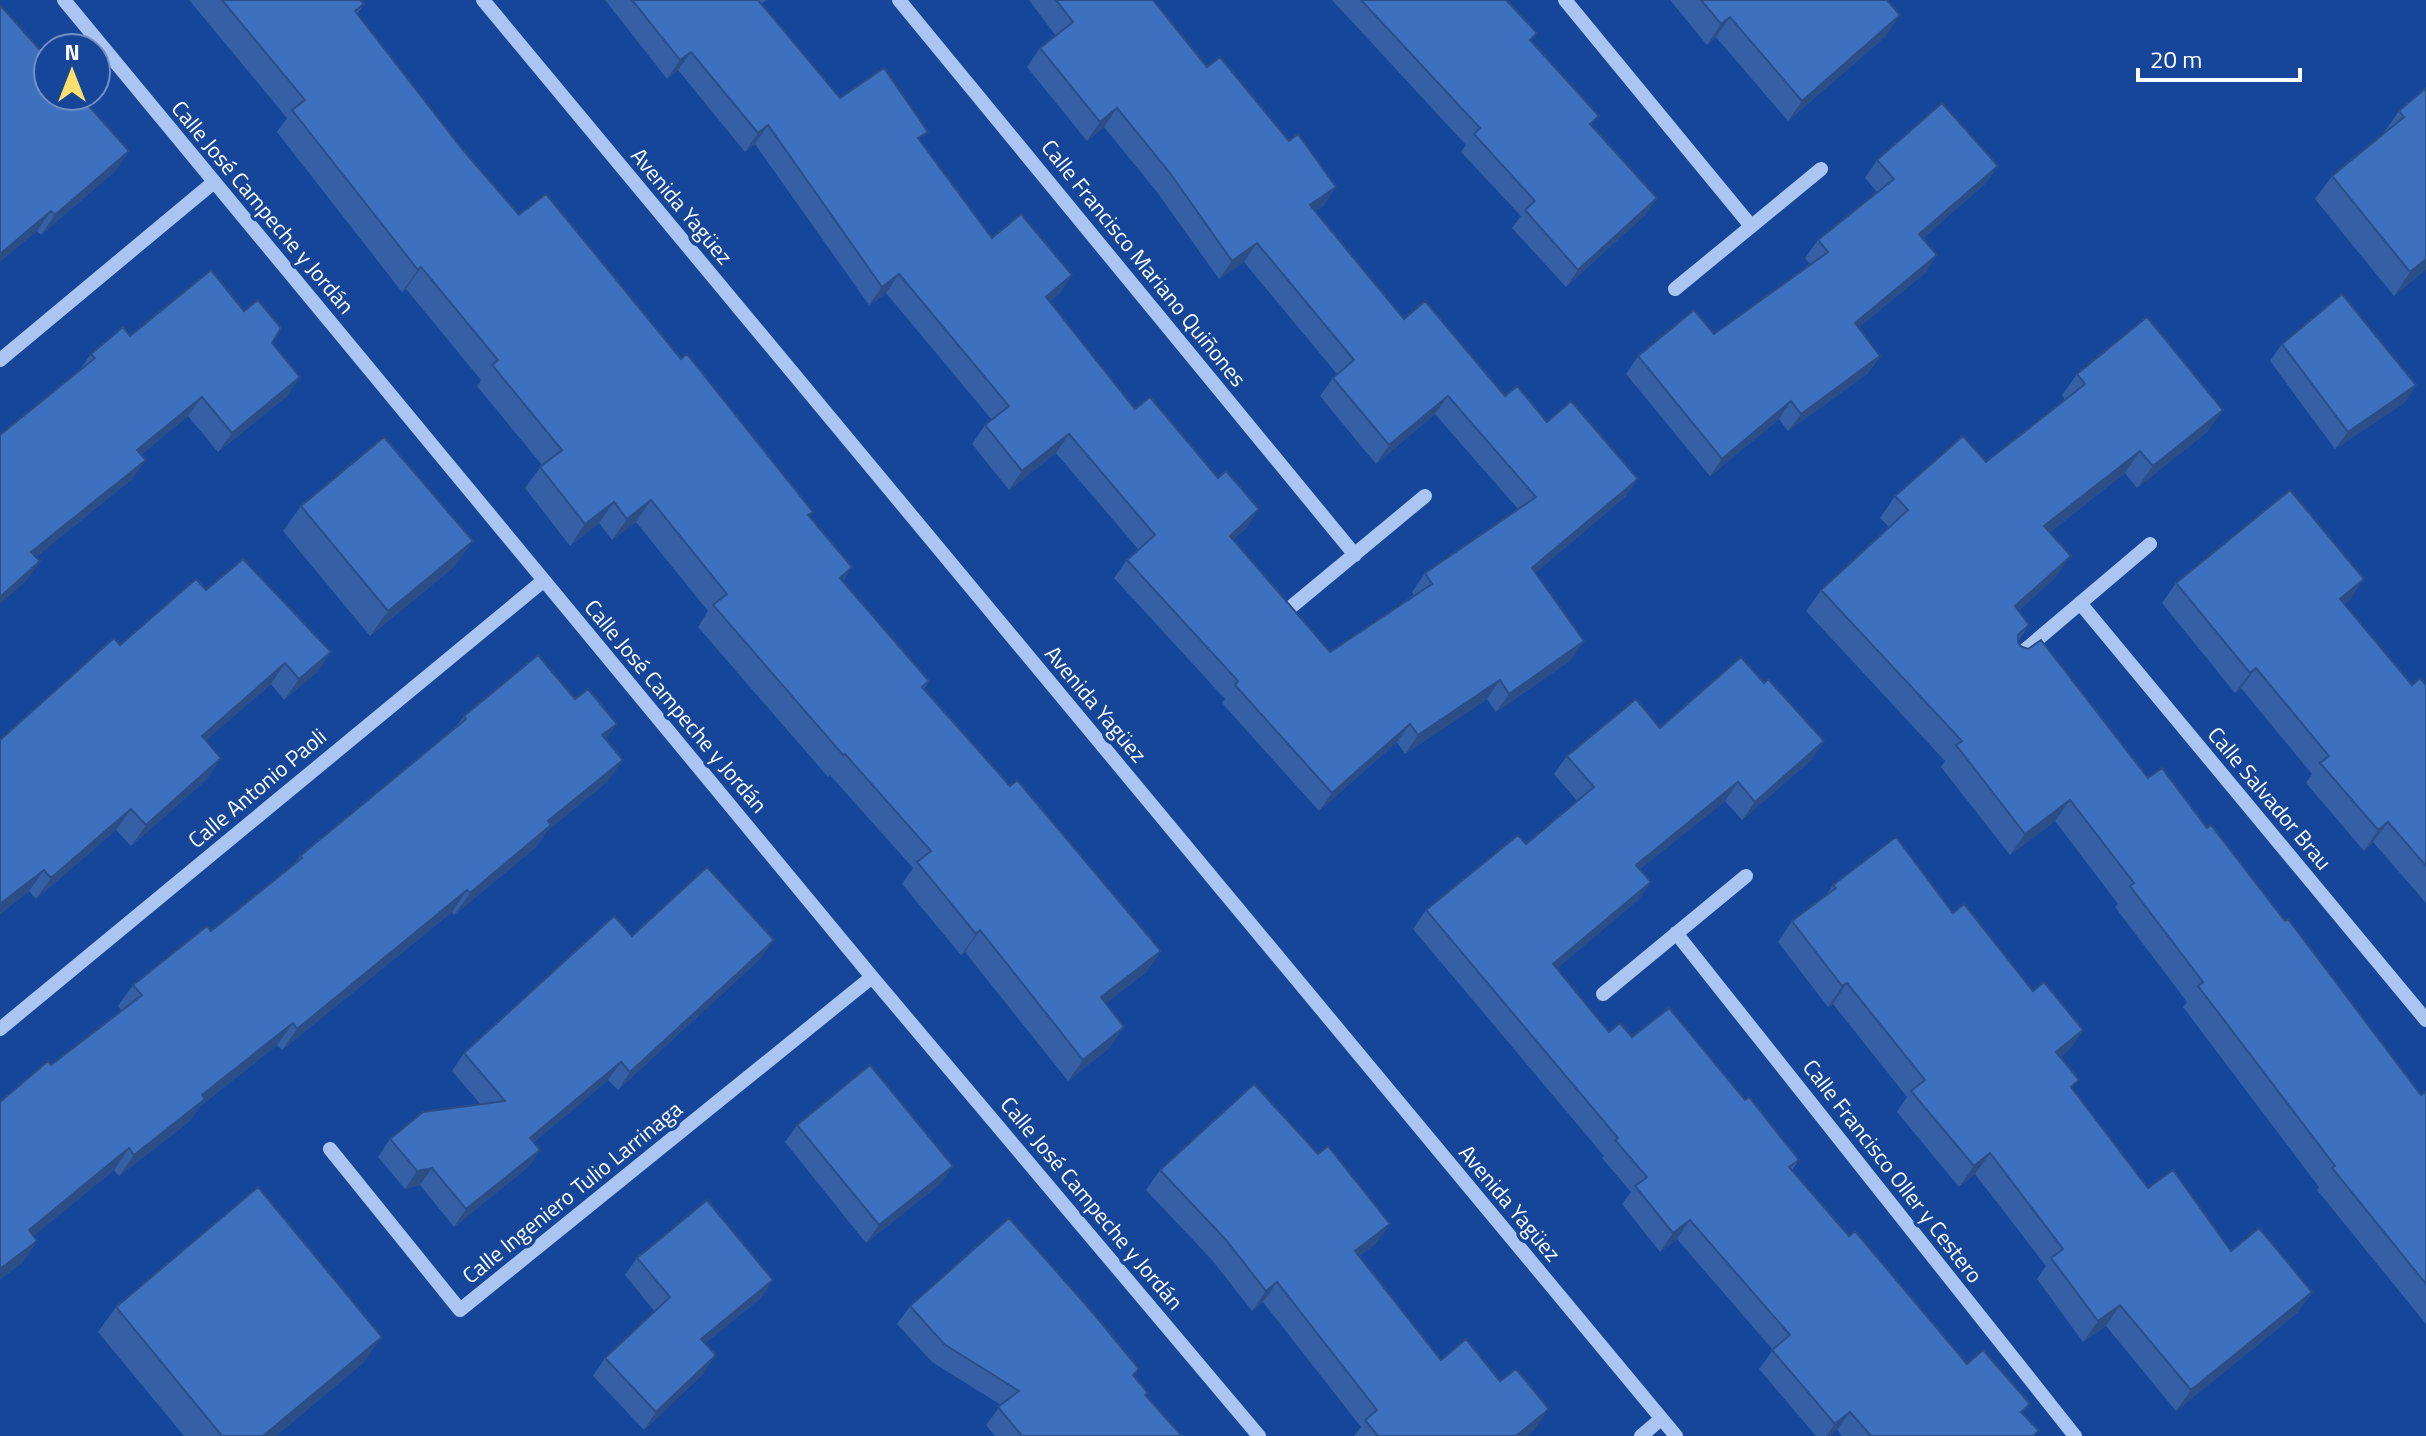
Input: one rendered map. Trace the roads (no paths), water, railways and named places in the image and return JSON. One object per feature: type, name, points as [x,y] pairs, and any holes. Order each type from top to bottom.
[{"type":"street","name":"Calle José Campeche y Jordán","points":[[64,0],[872,977],[1259,1436]]},
{"type":"street","name":"Avenida Yagüez","points":[[483,0],[1676,1436]]},
{"type":"street","name":"Calle Francisco Mariano Quiñones","points":[[899,0],[1355,555]]},
{"type":"street","points":[[1565,0],[1751,226]]},
{"type":"street","points":[[1675,289],[1821,169]]},
{"type":"street","points":[[0,360],[214,182]]},
{"type":"street","points":[[1285,612],[1425,496]]},
{"type":"street","points":[[2012,661],[2150,544]]},
{"type":"street","name":"Calle Antonio Paoli","points":[[0,1029],[543,581]]},
{"type":"street","name":"Calle Salvador Brau","points":[[2080,603],[2426,1020]]},
{"type":"street","points":[[1603,994],[1746,876]]},
{"type":"street","name":"Calle Francisco Oller y Cestero","points":[[1676,933],[2075,1436]]},
{"type":"street","name":"Calle Ingeniero Tulio Larrinaga","points":[[330,1149],[460,1310],[872,977]]},
{"type":"street","points":[[1641,1436],[1661,1419]]}]
